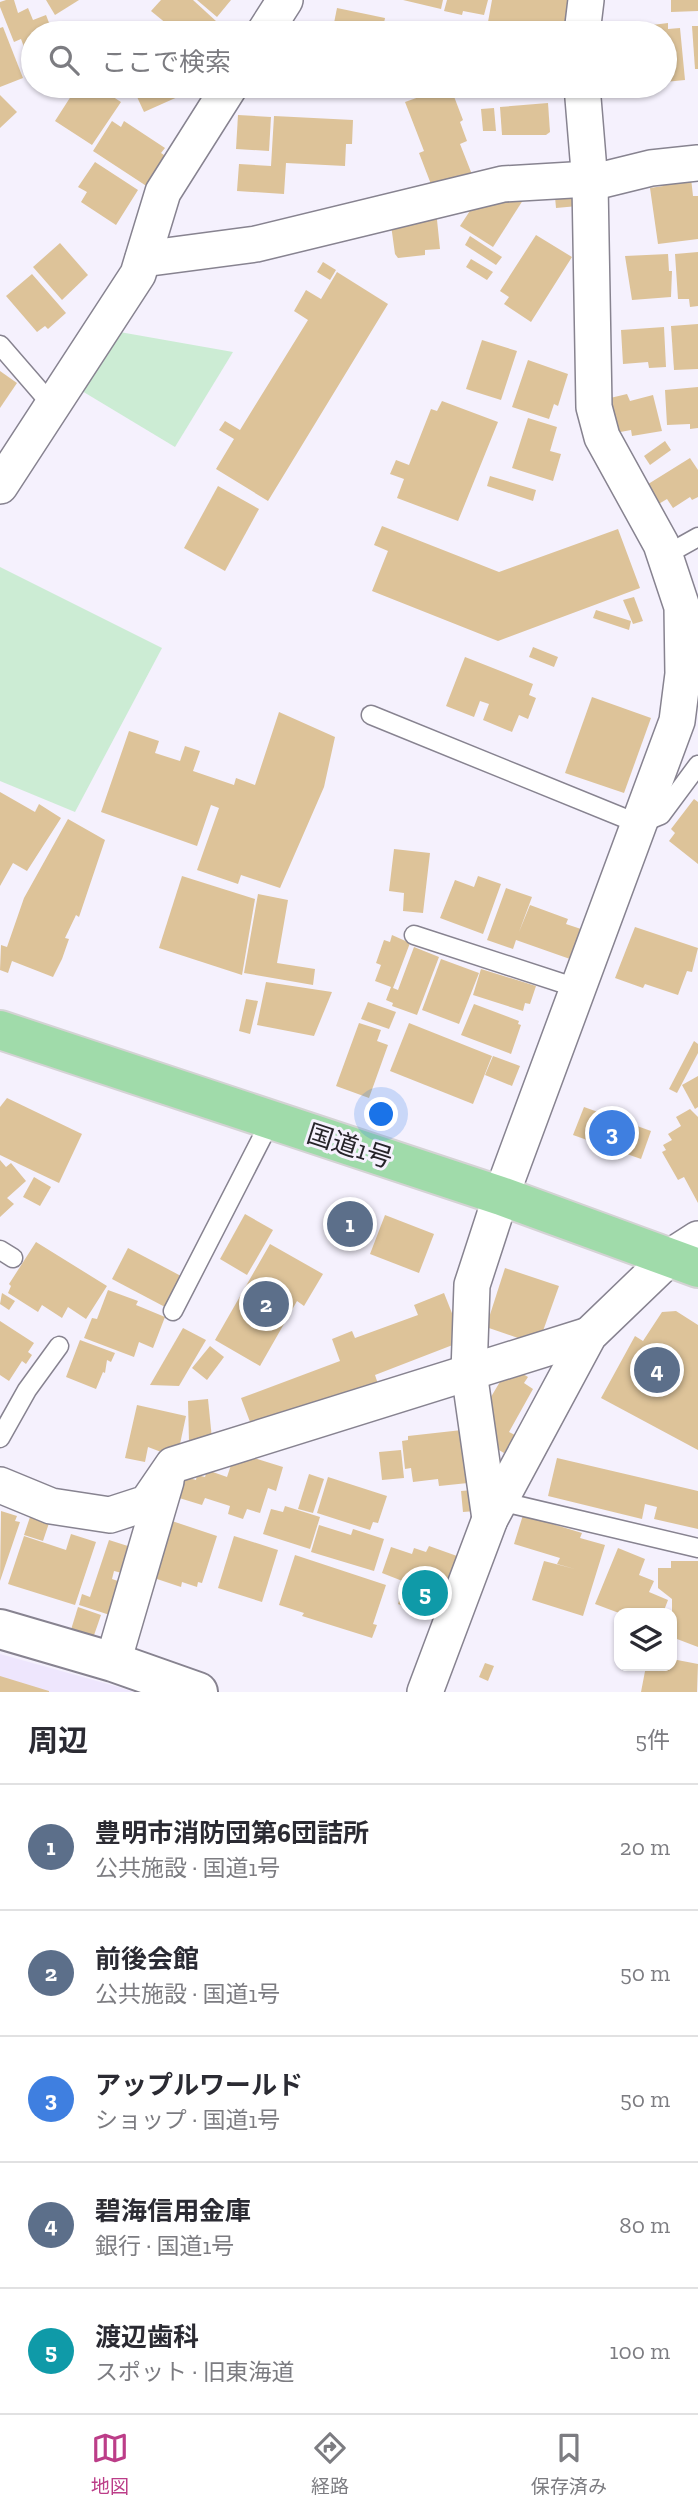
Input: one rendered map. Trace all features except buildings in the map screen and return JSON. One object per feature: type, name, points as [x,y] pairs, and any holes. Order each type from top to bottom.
[{"type":"highway","name":"国道1号","points":[[0,1030],[501,1196],[689,1255]]},
{"type":"street","points":[[272,21],[285,0]]},
{"type":"street","points":[[583,21],[586,0]]},
{"type":"street","points":[[0,486],[138,274],[163,192],[222,98]]},
{"type":"street","points":[[494,1510],[469,1372],[472,1285],[501,1196],[580,989],[677,720],[683,674],[682,607],[664,556],[603,437],[594,407],[590,181],[583,98]]},
{"type":"street","points":[[143,259],[256,244],[503,184],[590,181],[651,168],[698,163]]},
{"type":"street","points":[[113,1662],[166,1480],[173,1465],[589,1335],[689,1255]]},
{"type":"street","points":[[425,1692],[494,1510],[589,1335]]},
{"type":"street","points":[[0,1485],[51,1506],[110,1516],[148,1503],[166,1480]]},
{"type":"street","points":[[0,1629],[113,1662],[198,1692]]},
{"type":"lane","points":[[0,345],[52,405]]},
{"type":"lane","points":[[664,556],[698,537]]},
{"type":"lane","points":[[371,715],[639,824],[662,815],[698,765]]},
{"type":"lane","points":[[414,935],[580,989]]},
{"type":"lane","points":[[173,1311],[271,1120]]},
{"type":"lane","points":[[0,1438],[27,1390],[60,1346]]},
{"type":"lane","points":[[494,1510],[698,1548]]},
{"type":"shaded area","points":[[0,1654],[115,1686],[134,1692],[0,1692]]},
{"type":"green space","points":[[114,331],[233,352],[175,447],[77,388]]},
{"type":"green space","points":[[0,567],[162,648],[75,812],[0,781]]},
{"type":"place","name":"アップルワールド","points":[[612,1133]]},
{"type":"place","name":"豊明市消防団第6団詰所","points":[[350,1224]]},
{"type":"place","name":"前後会館","points":[[266,1304]]},
{"type":"place","name":"碧海信用金庫","points":[[657,1370]]},
{"type":"place","name":"渡辺歯科","points":[[425,1593]]}]
